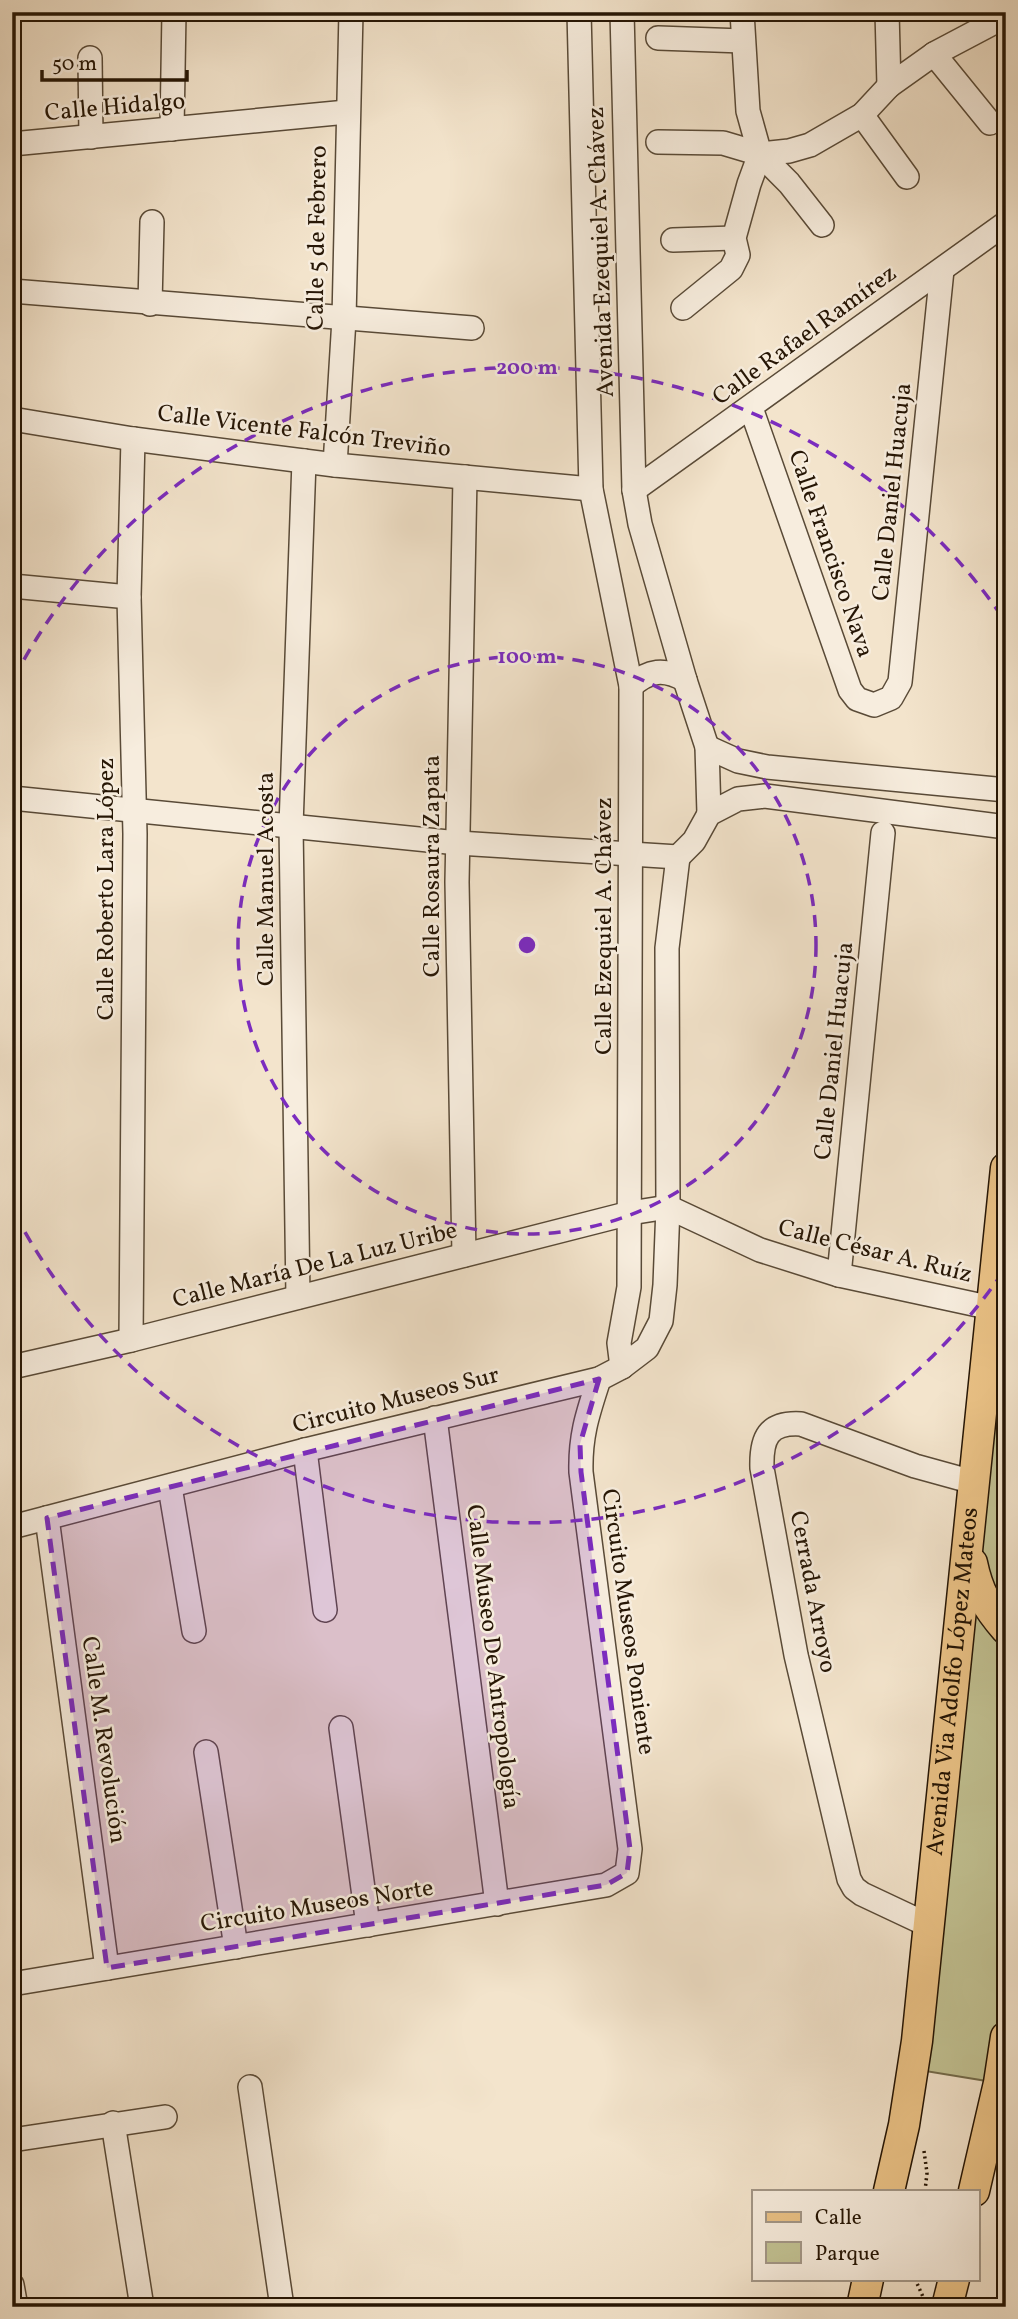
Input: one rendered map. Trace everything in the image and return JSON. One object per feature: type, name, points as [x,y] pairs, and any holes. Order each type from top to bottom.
[{"type":"main road","name":"Avenida Via Adolfo López Mateos","points":[[889,2190],[904,2124],[917,2040],[1006,1168]]},
{"type":"main road","points":[[985,1376],[1006,1352]]},
{"type":"main road","points":[[969,1542],[993,1593],[987,1606],[1006,1629]]},
{"type":"main road","points":[[974,2190],[999,2083],[1006,2037]]},
{"type":"main road","points":[[862,2307],[868,2280]]},
{"type":"main road","points":[[947,2307],[954,2280]]},
{"type":"street","points":[[172,129],[174,12]]},
{"type":"street","name":"Calle 5 de Febrero","points":[[335,465],[344,319],[351,12]]},
{"type":"street","name":"Avenida Ezequiel A. Chávez","points":[[579,12],[591,489]]},
{"type":"street","name":"Avenida Ezequiel A. Chávez","points":[[622,12],[634,490]]},
{"type":"street","points":[[743,12],[748,111],[760,154],[789,183],[822,225]]},
{"type":"street","points":[[887,12],[889,86]]},
{"type":"street","points":[[658,142],[723,143],[760,154],[789,151],[810,145],[862,115],[889,86],[934,54],[1006,16]]},
{"type":"street","points":[[658,38],[743,41]]},
{"type":"street","points":[[934,54],[990,122]]},
{"type":"street","points":[[90,58],[91,136]]},
{"type":"street","name":"Calle Hidalgo","points":[[12,144],[347,112]]},
{"type":"street","points":[[862,115],[907,177]]},
{"type":"street","points":[[682,308],[731,269],[738,255],[734,238],[760,154]]},
{"type":"street","points":[[150,304],[152,222]]},
{"type":"street","name":"Calle Rafael Ramírez","points":[[634,490],[1006,223]]},
{"type":"street","points":[[673,240],[734,238]]},
{"type":"street","name":"Calle Daniel Huacuja","points":[[874,705],[891,698],[900,682],[942,270]]},
{"type":"street","points":[[12,291],[472,328]]},
{"type":"street","name":"Calle Francisco Nava","points":[[751,408],[849,690],[857,699],[874,705]]},
{"type":"street","name":"Calle Vicente Falcón Treviño","points":[[12,419],[132,439],[335,465],[591,489]]},
{"type":"street","name":"Calle Roberto Lara López","points":[[131,1340],[135,810],[129,597],[132,439]]},
{"type":"street","name":"Calle Manuel Acosta","points":[[298,1297],[291,826],[304,461]]},
{"type":"street","name":"Calle Rosaura Zapata","points":[[464,1255],[458,843],[465,477]]},
{"type":"street","name":"Calle Ezequiel A. Chávez","points":[[591,489],[631,686],[630,1213],[629,1287],[619,1343],[622,1367]]},
{"type":"street","points":[[630,1213],[668,1208],[667,948],[678,856],[694,841],[709,814],[707,747],[640,524],[634,490]]},
{"type":"street","points":[[12,586],[129,597]]},
{"type":"street","points":[[631,686],[642,676],[657,671],[671,672],[685,680]]},
{"type":"street","points":[[707,747],[738,761],[767,766],[1006,790]]},
{"type":"street","points":[[709,814],[738,799],[765,796],[1006,827]]},
{"type":"street","points":[[12,798],[458,843],[678,856]]},
{"type":"street","name":"Calle Daniel Huacuja","points":[[839,1275],[883,833]]},
{"type":"street","name":"Calle César A. Ruíz","points":[[668,1208],[760,1250],[839,1275],[992,1308]]},
{"type":"street","name":"Circuito Museos Sur","points":[[12,1527],[305,1450],[599,1379],[622,1367],[647,1348],[661,1321],[668,1208]]},
{"type":"street","name":"Calle María De La Luz Uribe","points":[[12,1367],[131,1340],[630,1213]]},
{"type":"street","name":"Circuito Museos Poniente","points":[[599,1379],[580,1444],[581,1472],[631,1849],[627,1874]]},
{"type":"street","name":"Calle Museo De Antropología","points":[[435,1418],[497,1903]]},
{"type":"street","name":"Cerrada Arroyo","points":[[930,1926],[862,1894],[854,1888],[849,1879],[796,1655],[762,1468],[762,1452],[765,1437],[774,1428],[788,1423],[802,1424],[915,1466],[973,1482]]},
{"type":"street","points":[[305,1450],[325,1610]]},
{"type":"street","points":[[170,1487],[194,1631]]},
{"type":"street","name":"Calle M. Revolución","points":[[47,1518],[107,1968]]},
{"type":"street","points":[[341,1728],[368,1925]]},
{"type":"street","points":[[206,1752],[236,1947]]},
{"type":"street","name":"Circuito Museos Norte","points":[[12,1984],[606,1885],[627,1874]]},
{"type":"street","points":[[250,2087],[282,2307]]},
{"type":"street","points":[[12,2140],[166,2117]]},
{"type":"street","points":[[113,2123],[142,2307]]},
{"type":"street","points":[[12,2285],[16,2307]]},
{"type":"highlighted area","points":[[599,1379],[580,1444],[581,1472],[630,1849],[627,1873],[606,1885],[107,1968],[47,1518]]},
{"type":"green space","points":[[1006,1311],[1006,2037],[999,2083],[913,2069]]},
{"type":"green space","points":[[17,1714],[14,1799],[12,1799],[12,1715]]}]
